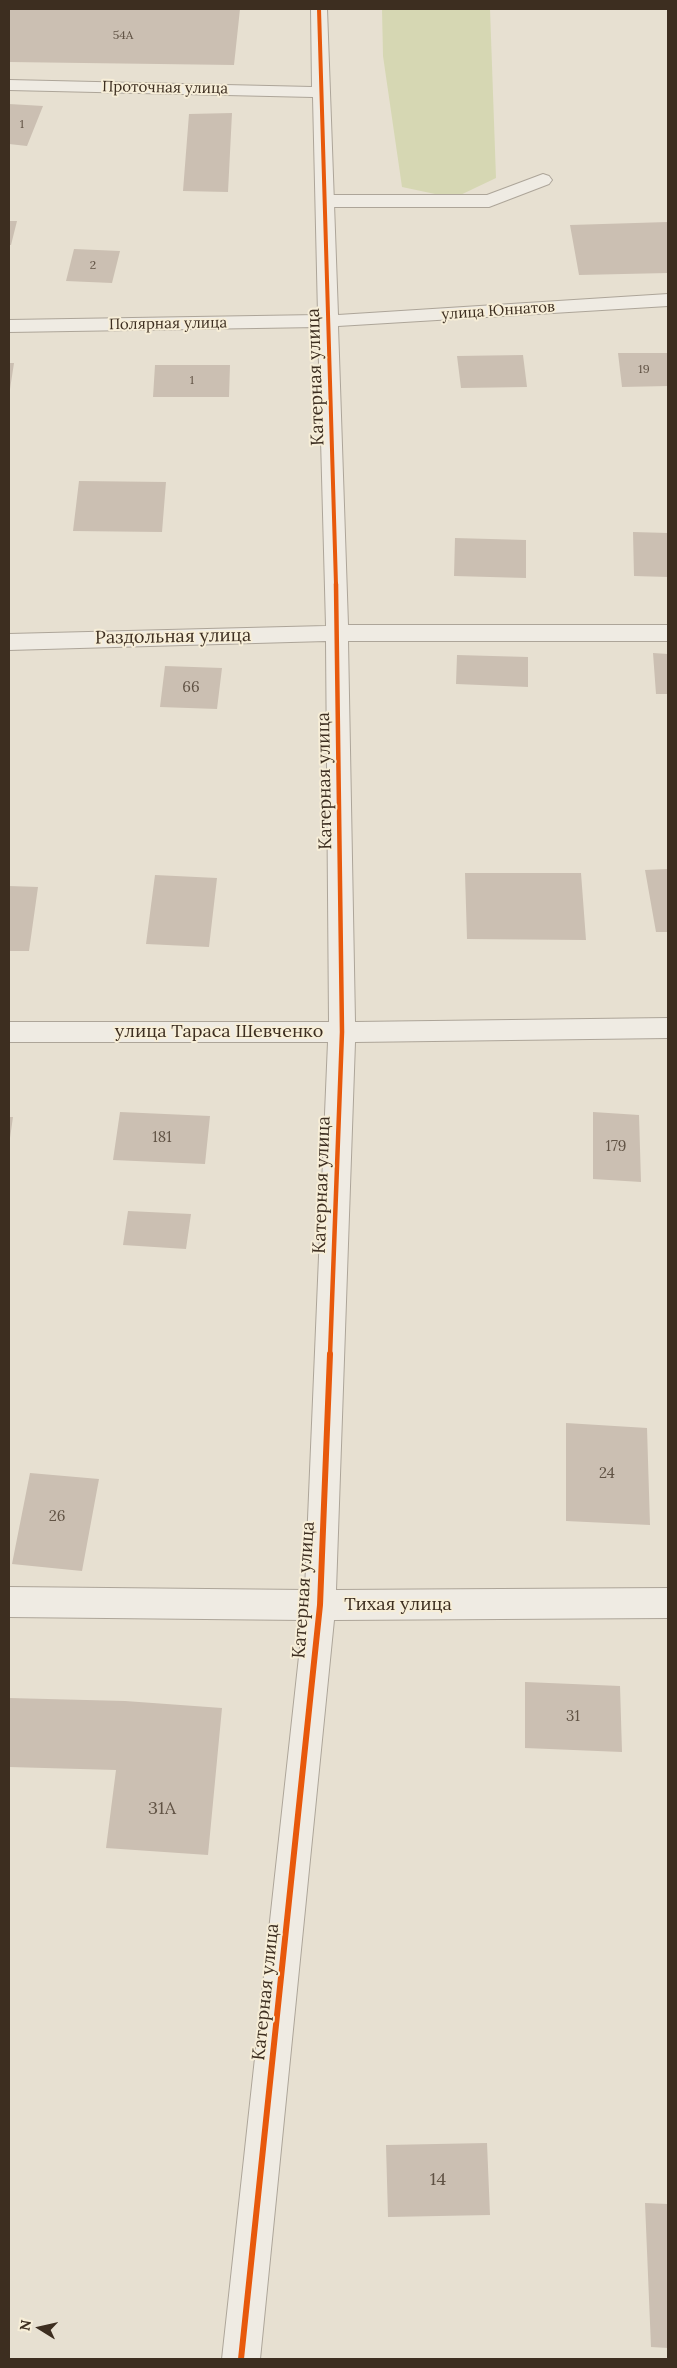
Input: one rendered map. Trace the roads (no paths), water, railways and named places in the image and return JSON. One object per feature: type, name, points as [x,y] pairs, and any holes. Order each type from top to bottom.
[{"type":"street","name":"Катерная улица","points":[[241,2359],[320,1605],[342,1032],[337,633],[319,9]]},
{"type":"street","name":"Проточная улица","points":[[9,85],[322,92]]},
{"type":"street","points":[[325,201],[489,201],[543,180]]},
{"type":"street","name":"улица Юннатов","points":[[328,321],[668,300]]},
{"type":"street","name":"Полярная улица","points":[[9,326],[328,321]]},
{"type":"street","points":[[337,633],[668,633]]},
{"type":"street","name":"Раздольная улица","points":[[9,642],[337,633]]},
{"type":"street","name":"улица Тараса Шевченко","points":[[9,1032],[342,1032],[668,1028]]},
{"type":"street","name":"Тихая улица","points":[[9,1602],[320,1605],[668,1603]]}]
